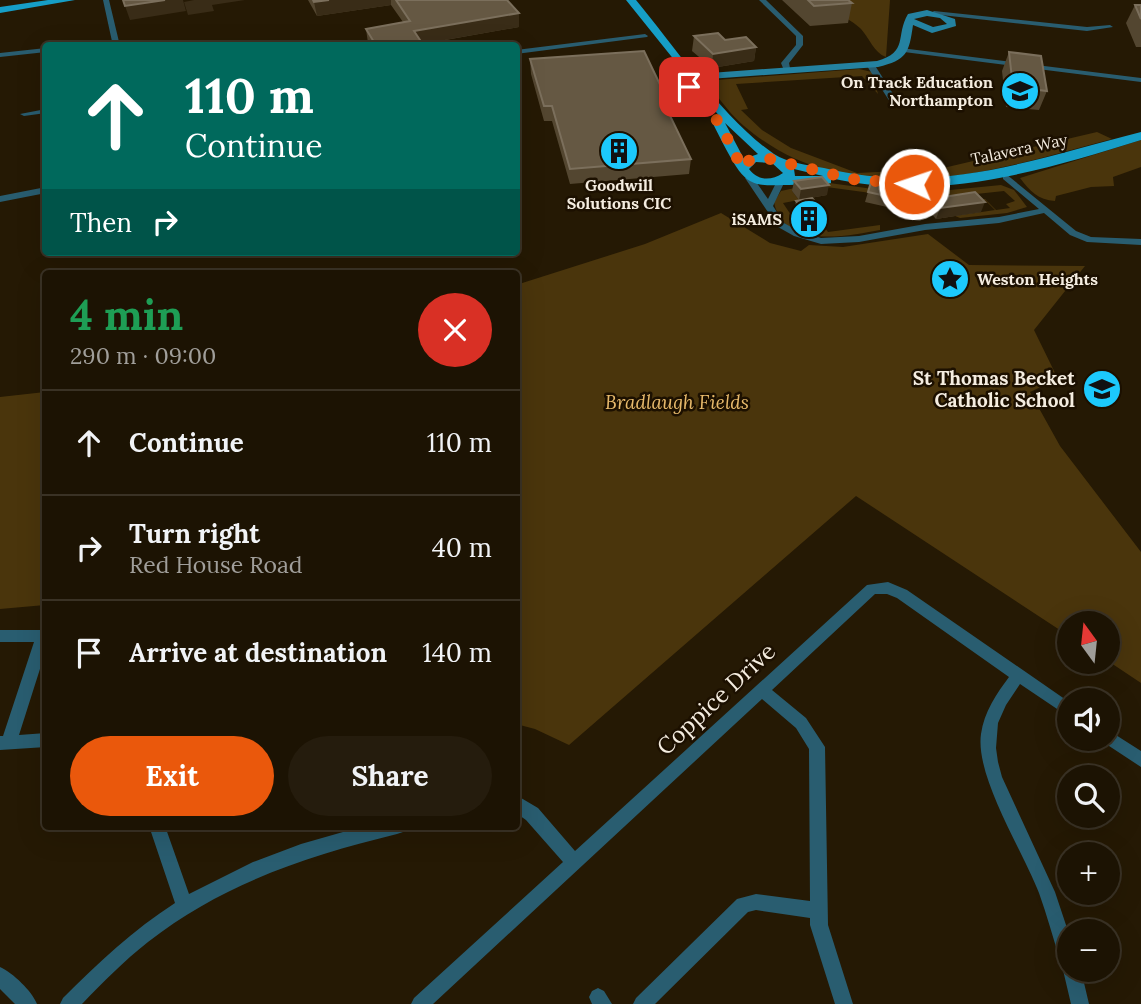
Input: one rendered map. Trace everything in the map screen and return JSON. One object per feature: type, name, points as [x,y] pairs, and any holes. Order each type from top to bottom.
[{"type":"main road","points":[[0,5],[37,0]]},
{"type":"main road","points":[[31,1],[45,0]]},
{"type":"main road","points":[[0,10],[70,0]]},
{"type":"main road","points":[[618,0],[728,120],[790,170],[783,181]]},
{"type":"main road","points":[[631,0],[648,34]]},
{"type":"main road","points":[[686,74],[720,124],[746,173],[762,183],[822,179],[887,189],[928,190],[1006,177],[1060,160]]},
{"type":"main road","points":[[728,120],[784,156],[830,173]]},
{"type":"main road","name":"Talavera Way","points":[[776,160],[874,182],[914,184],[961,179],[1060,160],[1141,136]]},
{"type":"main road","points":[[746,173],[752,159],[776,160]]},
{"type":"street","points":[[106,0],[113,42]]},
{"type":"street","points":[[762,0],[800,36],[799,45],[785,63],[788,71]]},
{"type":"street","points":[[931,13],[952,21],[972,17]]},
{"type":"street","points":[[909,19],[931,13],[1087,29],[1110,27]]},
{"type":"street","points":[[909,19],[925,29]]},
{"type":"street","points":[[686,74],[742,74],[871,66],[892,60],[904,50],[909,19]]},
{"type":"street","points":[[908,33],[925,29],[944,30],[951,26],[952,21]]},
{"type":"street","points":[[520,51],[648,34]]},
{"type":"street","points":[[0,55],[42,50]]},
{"type":"street","points":[[904,50],[1141,80]]},
{"type":"street","points":[[871,66],[893,100]]},
{"type":"street","points":[[686,74],[742,74]]},
{"type":"street","points":[[24,114],[41,114]]},
{"type":"street","points":[[746,173],[775,219],[789,230],[832,242],[999,220],[1046,210]]},
{"type":"street","points":[[1006,177],[1073,233],[1090,240],[1141,242]]},
{"type":"street","points":[[768,206],[783,181]]},
{"type":"street","points":[[0,199],[42,191]]},
{"type":"street","name":"Coppice Drive","points":[[420,1004],[860,596],[882,587],[902,594],[1057,702]]},
{"type":"street","points":[[0,636],[42,636]]},
{"type":"street","points":[[42,641],[5,742],[42,740]]},
{"type":"street","points":[[1019,675],[993,713],[988,730],[989,755],[995,778],[1057,919]]},
{"type":"street","points":[[761,689],[801,723],[817,747],[818,911],[822,940],[844,1004]]},
{"type":"street","points":[[1120,745],[1141,760]]},
{"type":"street","points":[[520,806],[532,814],[574,862]]},
{"type":"street","points":[[158,830],[184,905]]},
{"type":"street","points":[[69,1004],[127,947],[184,905],[271,861],[328,842],[380,830]]},
{"type":"street","points":[[642,1004],[743,905],[755,902],[818,911]]},
{"type":"street","points":[[0,976],[28,1004]]},
{"type":"street","points":[[1075,982],[1080,1004]]},
{"type":"green space","points":[[804,0],[890,0],[886,57],[878,52],[854,23]]},
{"type":"green space","points":[[859,69],[872,72],[878,94],[862,76],[736,84],[748,109],[741,110],[762,130],[791,148],[857,173],[939,169],[1097,132],[1112,139],[972,173],[924,179],[877,179],[830,171],[786,154],[744,126],[703,83],[707,80],[710,88],[716,87],[717,80]]},
{"type":"green space","points":[[1141,140],[1141,167],[1113,177],[1114,186],[1091,187],[1056,196],[1055,201],[1035,194],[1020,178]]},
{"type":"green space","points":[[822,182],[910,194],[1001,185],[1014,190],[1027,207],[1007,213],[960,218],[955,216],[995,210],[985,200],[956,204],[985,199],[996,210],[1010,208],[1006,204],[1015,201],[1004,191],[911,201],[908,198],[819,186],[792,191],[799,200],[783,203],[791,215],[796,215],[805,226],[822,224],[828,232],[880,225],[880,230],[835,236],[803,234],[780,217],[774,202],[781,191]]},
{"type":"green space","name":"Bradlaugh Fields","points":[[721,213],[770,243],[801,251],[809,245],[843,247],[928,234],[969,265],[1085,266],[1034,330],[1058,379],[1030,392],[1060,446],[1141,552],[1141,683],[1120,669],[1120,611],[1057,611],[1057,628],[856,496],[569,745],[520,725],[520,284],[645,244]]},
{"type":"green space","points":[[42,392],[42,605],[0,609],[0,397]]},
{"type":"building","points":[[123,0],[165,0],[125,6]]},
{"type":"building","points":[[396,0],[507,0],[519,13],[414,31],[421,42],[374,42],[366,29],[410,21]]},
{"type":"building","points":[[808,0],[848,0],[852,3],[814,6]]},
{"type":"building","points":[[1135,5],[1141,5],[1141,19]]},
{"type":"building","points":[[718,33],[725,40],[746,37],[756,47],[713,54],[694,36]]},
{"type":"building","points":[[644,51],[666,97],[661,97],[691,159],[570,169],[552,106],[544,106],[530,59]]},
{"type":"building","points":[[1009,52],[1041,56],[1047,91],[1013,87]]},
{"type":"building","points":[[822,177],[829,185],[801,189],[794,181]]},
{"type":"building","points":[[871,182],[903,189],[900,199],[868,192]]},
{"type":"building","points":[[975,192],[985,202],[940,208],[931,199]]},
{"type":"building","points":[[812,198],[825,213],[808,216],[796,201]]},
{"type":"place","name":"On Track Education Northampton","points":[[1020,91]]},
{"type":"place","name":"Goodwill Solutions CIC","points":[[619,151]]},
{"type":"place","name":"iSAMS","points":[[809,219]]},
{"type":"place","name":"Weston Heights","points":[[950,279]]},
{"type":"place","name":"St Thomas Becket Catholic School","points":[[1102,389]]},
{"type":"route","points":[[689,87],[720,124],[742,168],[747,161],[766,158],[852,179],[914,184]]}]
